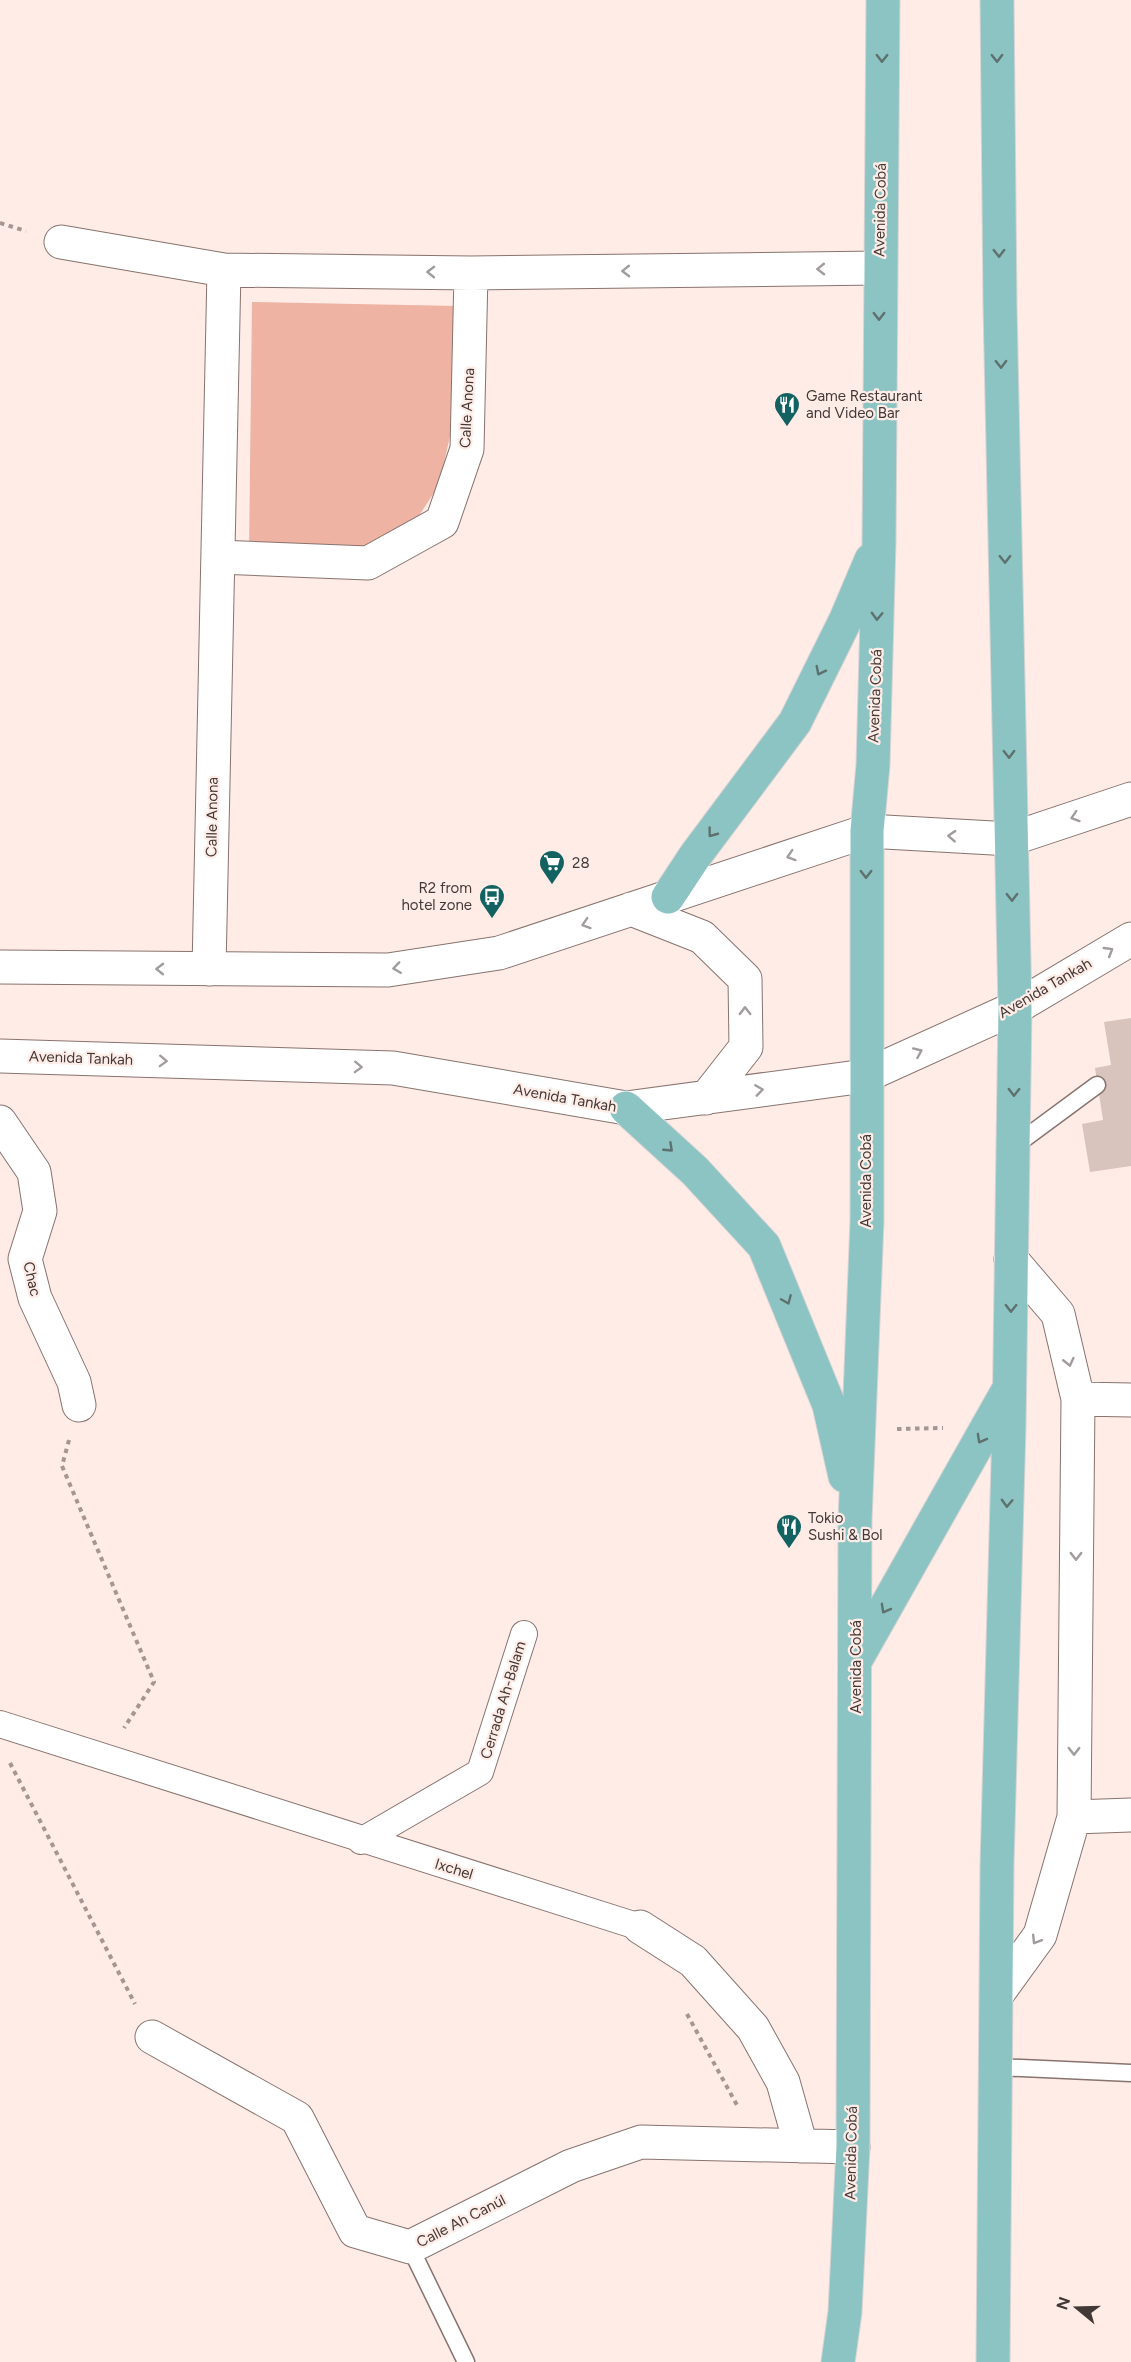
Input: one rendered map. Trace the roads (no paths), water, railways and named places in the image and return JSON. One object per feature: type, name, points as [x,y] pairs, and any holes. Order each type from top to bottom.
[{"type":"main road","name":"Avenida Cobá","points":[[838,2362],[845,2312],[853,2147],[855,1520],[867,1221],[865,1076],[867,831],[873,765],[879,542],[879,268],[883,0]]},
{"type":"main road","points":[[993,2362],[998,1993],[997,1865],[1009,1388],[1015,1008],[1000,318],[997,0]]},
{"type":"main road","points":[[668,897],[695,856],[795,722],[846,619],[879,542]]},
{"type":"main road","points":[[626,1108],[695,1172],[764,1246],[829,1406],[855,1520]]},
{"type":"main road","points":[[856,1659],[1009,1388]]},
{"type":"street","points":[[61,242],[224,270],[471,273],[879,268]]},
{"type":"street","name":"Calle Anona","points":[[209,969],[224,270]]},
{"type":"street","name":"Calle Anona","points":[[218,557],[368,563],[442,522],[467,449],[471,273]]},
{"type":"street","points":[[0,967],[388,970],[499,953],[867,831],[1011,839],[1131,799]]},
{"type":"street","points":[[631,909],[702,938],[745,979],[746,1047],[706,1098]]},
{"type":"street","name":"Avenida Tankah","points":[[0,1056],[393,1068],[626,1108],[865,1076],[1015,1008],[1131,939]]},
{"type":"street","name":"Chac","points":[[0,1122],[34,1172],[40,1211],[25,1259],[35,1298],[74,1382],[79,1405]]},
{"type":"street","points":[[998,1993],[1040,1935],[1074,1816],[1078,1400],[1058,1314],[1011,1259]]},
{"type":"street","points":[[1078,1400],[1131,1400]]},
{"type":"street","name":"Cerrada Ah-Balam","points":[[361,1840],[480,1772],[524,1634]]},
{"type":"street","name":"Ixchel","points":[[0,1724],[640,1928],[693,1961],[753,2028],[783,2082],[801,2146]]},
{"type":"street","points":[[1074,1816],[1131,1815]]},
{"type":"street","name":"Calle Ah Canúl","points":[[152,2037],[297,2118],[355,2231],[410,2247],[571,2166],[641,2142],[853,2147]]},
{"type":"lane","points":[[1013,1147],[1097,1085]]},
{"type":"lane","points":[[997,2067],[1131,2073]]},
{"type":"lane","points":[[410,2247],[466,2362]]},
{"type":"place","name":"Game Restaurant and Video Bar","points":[[787,428]]},
{"type":"place","name":"28","points":[[552,886]]},
{"type":"place","name":"R2 from hotel zone","points":[[492,920]]},
{"type":"place","name":"Tokio Sushi & Bol","points":[[789,1550]]}]
